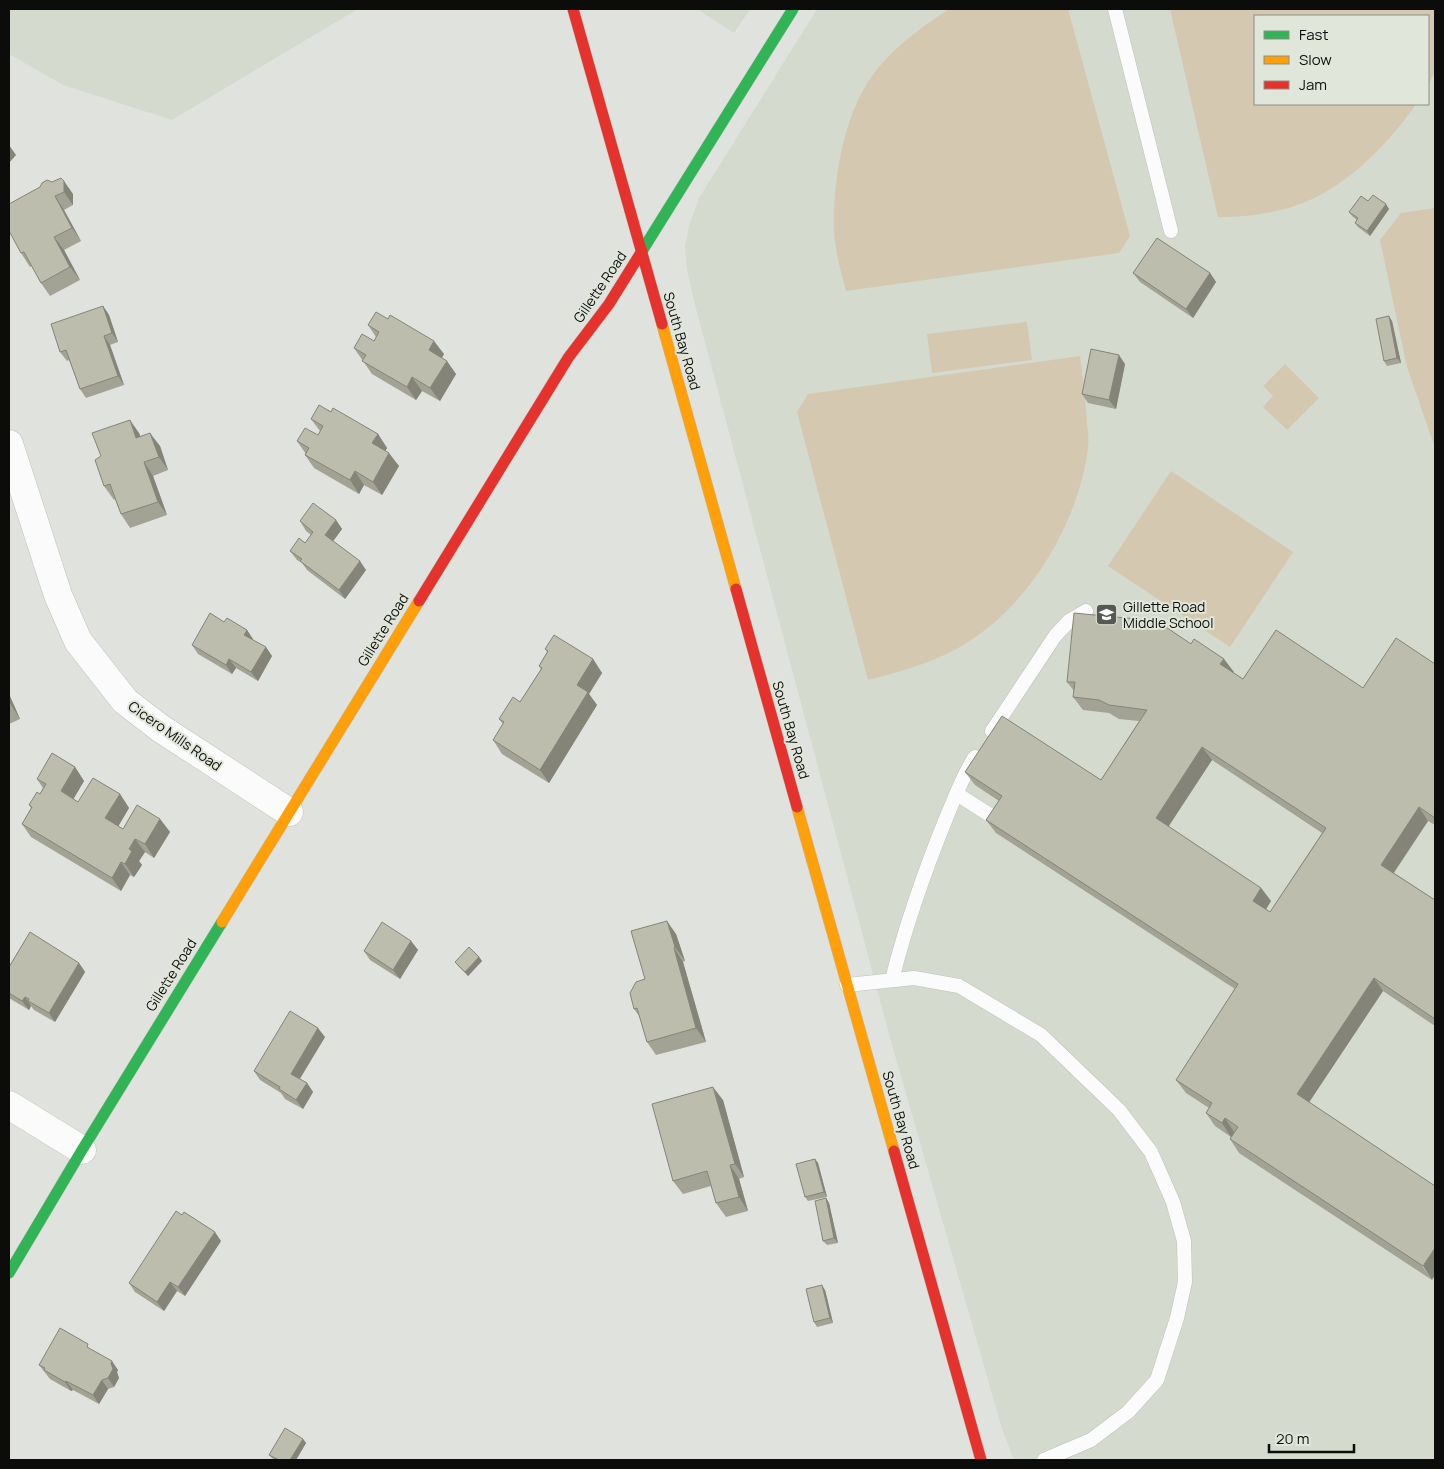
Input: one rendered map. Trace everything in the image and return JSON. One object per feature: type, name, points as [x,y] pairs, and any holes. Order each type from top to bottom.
[{"type":"street","name":"South Bay Road","points":[[573,9],[981,1460]]},
{"type":"street","name":"Gillette Road","points":[[9,1273],[82,1150],[568,358],[609,304],[793,9]]},
{"type":"street","name":"Cicero Mills Road","points":[[9,444],[58,595],[78,641],[125,701],[160,728],[289,812]]},
{"type":"street","points":[[9,1105],[82,1150]]},
{"type":"lane","points":[[1115,9],[1171,231]]},
{"type":"lane","points":[[892,980],[902,942],[935,846],[971,763],[1055,636],[1069,621],[1086,611]]},
{"type":"lane","points":[[957,794],[992,818]]},
{"type":"lane","points":[[847,985],[914,978],[959,986],[1041,1035],[1119,1110],[1151,1152],[1174,1202],[1184,1241],[1185,1282],[1177,1318],[1157,1380],[1128,1412],[1091,1440],[1044,1460]]},
{"type":"shaded area","points":[[9,9],[358,9],[172,120],[63,85],[9,54]]},
{"type":"shaded area","points":[[697,9],[750,9],[734,33]]},
{"type":"shaded area","name":"Gillette Road Middle School","points":[[817,9],[1435,9],[1435,1460],[1014,1460],[1002,1429],[890,1038],[694,301],[687,270],[685,246],[689,226],[699,198]]},
{"type":"shaded area","points":[[949,9],[1068,9],[1130,236],[1119,253],[846,291],[835,243],[834,207],[839,165],[849,122],[867,84],[878,68],[911,36]]},
{"type":"shaded area","points":[[1170,9],[1435,9],[1435,71],[1429,84],[1429,15],[1254,15],[1254,105],[1415,105],[1368,160],[1324,193],[1308,201],[1275,211],[1252,215],[1218,217]]},
{"type":"shaded area","points":[[1435,208],[1435,448],[1407,367],[1380,240],[1401,213]]},
{"type":"shaded area","points":[[1027,322],[1032,360],[932,373],[927,334]]},
{"type":"shaded area","points":[[1080,356],[1088,436],[1083,474],[1075,502],[1064,529],[1033,581],[1014,604],[971,640],[934,660],[868,680],[797,412],[808,394]]},
{"type":"shaded area","points":[[1285,364],[1319,398],[1287,430],[1263,407],[1273,396],[1263,386]]},
{"type":"shaded area","points":[[1171,471],[1293,552],[1230,647],[1108,566]]},
{"type":"building","points":[[61,178],[64,181],[64,192],[55,196],[72,228],[54,237],[70,267],[41,283],[24,252],[21,253],[9,231],[9,204],[40,187],[47,180],[52,182]]},
{"type":"building","points":[[1373,195],[1386,204],[1367,231],[1355,223],[1358,218],[1349,212],[1361,196],[1368,201]]},
{"type":"building","points":[[1157,238],[1210,273],[1186,309],[1133,273]]},
{"type":"building","points":[[103,306],[112,333],[104,336],[118,376],[80,389],[66,350],[60,352],[51,324]]},
{"type":"building","points":[[376,312],[388,319],[390,315],[434,341],[429,350],[447,361],[430,388],[412,377],[407,387],[362,361],[366,355],[354,348],[362,334],[374,341],[379,332],[368,325]]},
{"type":"building","points":[[1389,316],[1397,358],[1384,361],[1376,319]]},
{"type":"building","points":[[1091,349],[1119,355],[1109,400],[1082,394]]},
{"type":"building","points":[[319,405],[331,412],[333,408],[378,434],[372,443],[389,453],[373,482],[355,471],[350,480],[305,455],[309,448],[297,441],[305,428],[318,435],[323,426],[311,419]]},
{"type":"building","points":[[130,420],[136,438],[150,433],[159,457],[144,462],[158,502],[121,514],[110,484],[104,486],[95,460],[101,456],[92,433]]},
{"type":"building","points":[[313,503],[336,520],[325,535],[360,561],[339,590],[300,561],[302,559],[290,551],[299,538],[305,543],[313,532],[300,521]]},
{"type":"building","points":[[210,613],[224,622],[227,618],[247,630],[244,635],[266,647],[251,672],[229,659],[226,665],[192,645]]},
{"type":"building","points":[[1074,613],[1157,621],[1191,644],[1194,639],[1224,659],[1220,664],[1243,679],[1276,630],[1363,688],[1396,638],[1435,664],[1435,818],[1419,807],[1381,865],[1435,900],[1435,1019],[1374,978],[1297,1094],[1435,1186],[1435,1248],[1423,1266],[1230,1139],[1238,1127],[1225,1118],[1222,1123],[1206,1113],[1212,1103],[1176,1080],[1238,984],[986,820],[1002,796],[965,772],[1002,716],[1101,780],[1147,710],[1109,705],[1099,700],[1073,697],[1075,682],[1067,682]],"holes":[[[1202,747],[1326,828],[1270,912],[1253,901],[1261,888],[1156,818]]]},
{"type":"building","points":[[554,635],[593,659],[577,685],[588,692],[540,770],[493,740],[504,722],[499,719],[513,697],[520,702],[542,668],[539,666],[548,651],[545,649]]},
{"type":"building","points":[[52,753],[75,767],[61,791],[78,802],[93,778],[120,794],[105,818],[123,829],[137,805],[160,819],[145,844],[135,839],[129,849],[132,851],[125,864],[121,862],[112,878],[22,824],[32,807],[29,805],[37,792],[40,794],[46,784],[37,779]]},
{"type":"building","points":[[667,921],[696,1028],[647,1042],[637,1008],[634,1009],[630,993],[636,982],[645,979],[631,931]]},
{"type":"building","points":[[382,922],[411,941],[393,970],[364,951]]},
{"type":"building","points":[[30,932],[79,963],[49,1013],[28,1001],[29,999],[25,997],[22,1001],[9,993],[9,967]]},
{"type":"building","points":[[469,947],[479,957],[465,972],[455,962]]},
{"type":"building","points":[[290,1011],[318,1028],[291,1074],[307,1083],[296,1100],[279,1089],[280,1087],[254,1071]]},
{"type":"building","points":[[713,1087],[735,1164],[730,1165],[739,1197],[716,1203],[707,1171],[673,1181],[652,1104]]},
{"type":"building","points":[[815,1159],[824,1192],[805,1197],[796,1164]]},
{"type":"building","points":[[826,1198],[834,1238],[823,1241],[815,1201]]},
{"type":"building","points":[[176,1211],[182,1215],[184,1212],[215,1232],[178,1287],[170,1282],[157,1302],[129,1283]]},
{"type":"building","points":[[822,1285],[830,1318],[814,1322],[806,1289]]},
{"type":"building","points":[[60,1328],[88,1344],[87,1347],[112,1361],[113,1369],[108,1378],[102,1380],[93,1395],[65,1382],[39,1365]]},
{"type":"building","points":[[285,1428],[303,1439],[290,1460],[279,1460],[269,1455]]},
{"type":"traffic: fast","points":[[642,251],[793,9]]},
{"type":"traffic: fast","points":[[9,1273],[222,922]]},
{"type":"traffic: slow","points":[[662,324],[736,589]]},
{"type":"traffic: slow","points":[[222,922],[419,601]]},
{"type":"traffic: slow","points":[[797,807],[894,1151]]},
{"type":"traffic: jam","points":[[573,9],[662,324]]},
{"type":"traffic: jam","points":[[419,601],[568,358],[609,304],[642,251]]},
{"type":"traffic: jam","points":[[736,589],[797,807]]},
{"type":"traffic: jam","points":[[894,1151],[981,1460]]},
{"type":"place","name":"Gillette Road Middle School","points":[[1107,615]]}]
